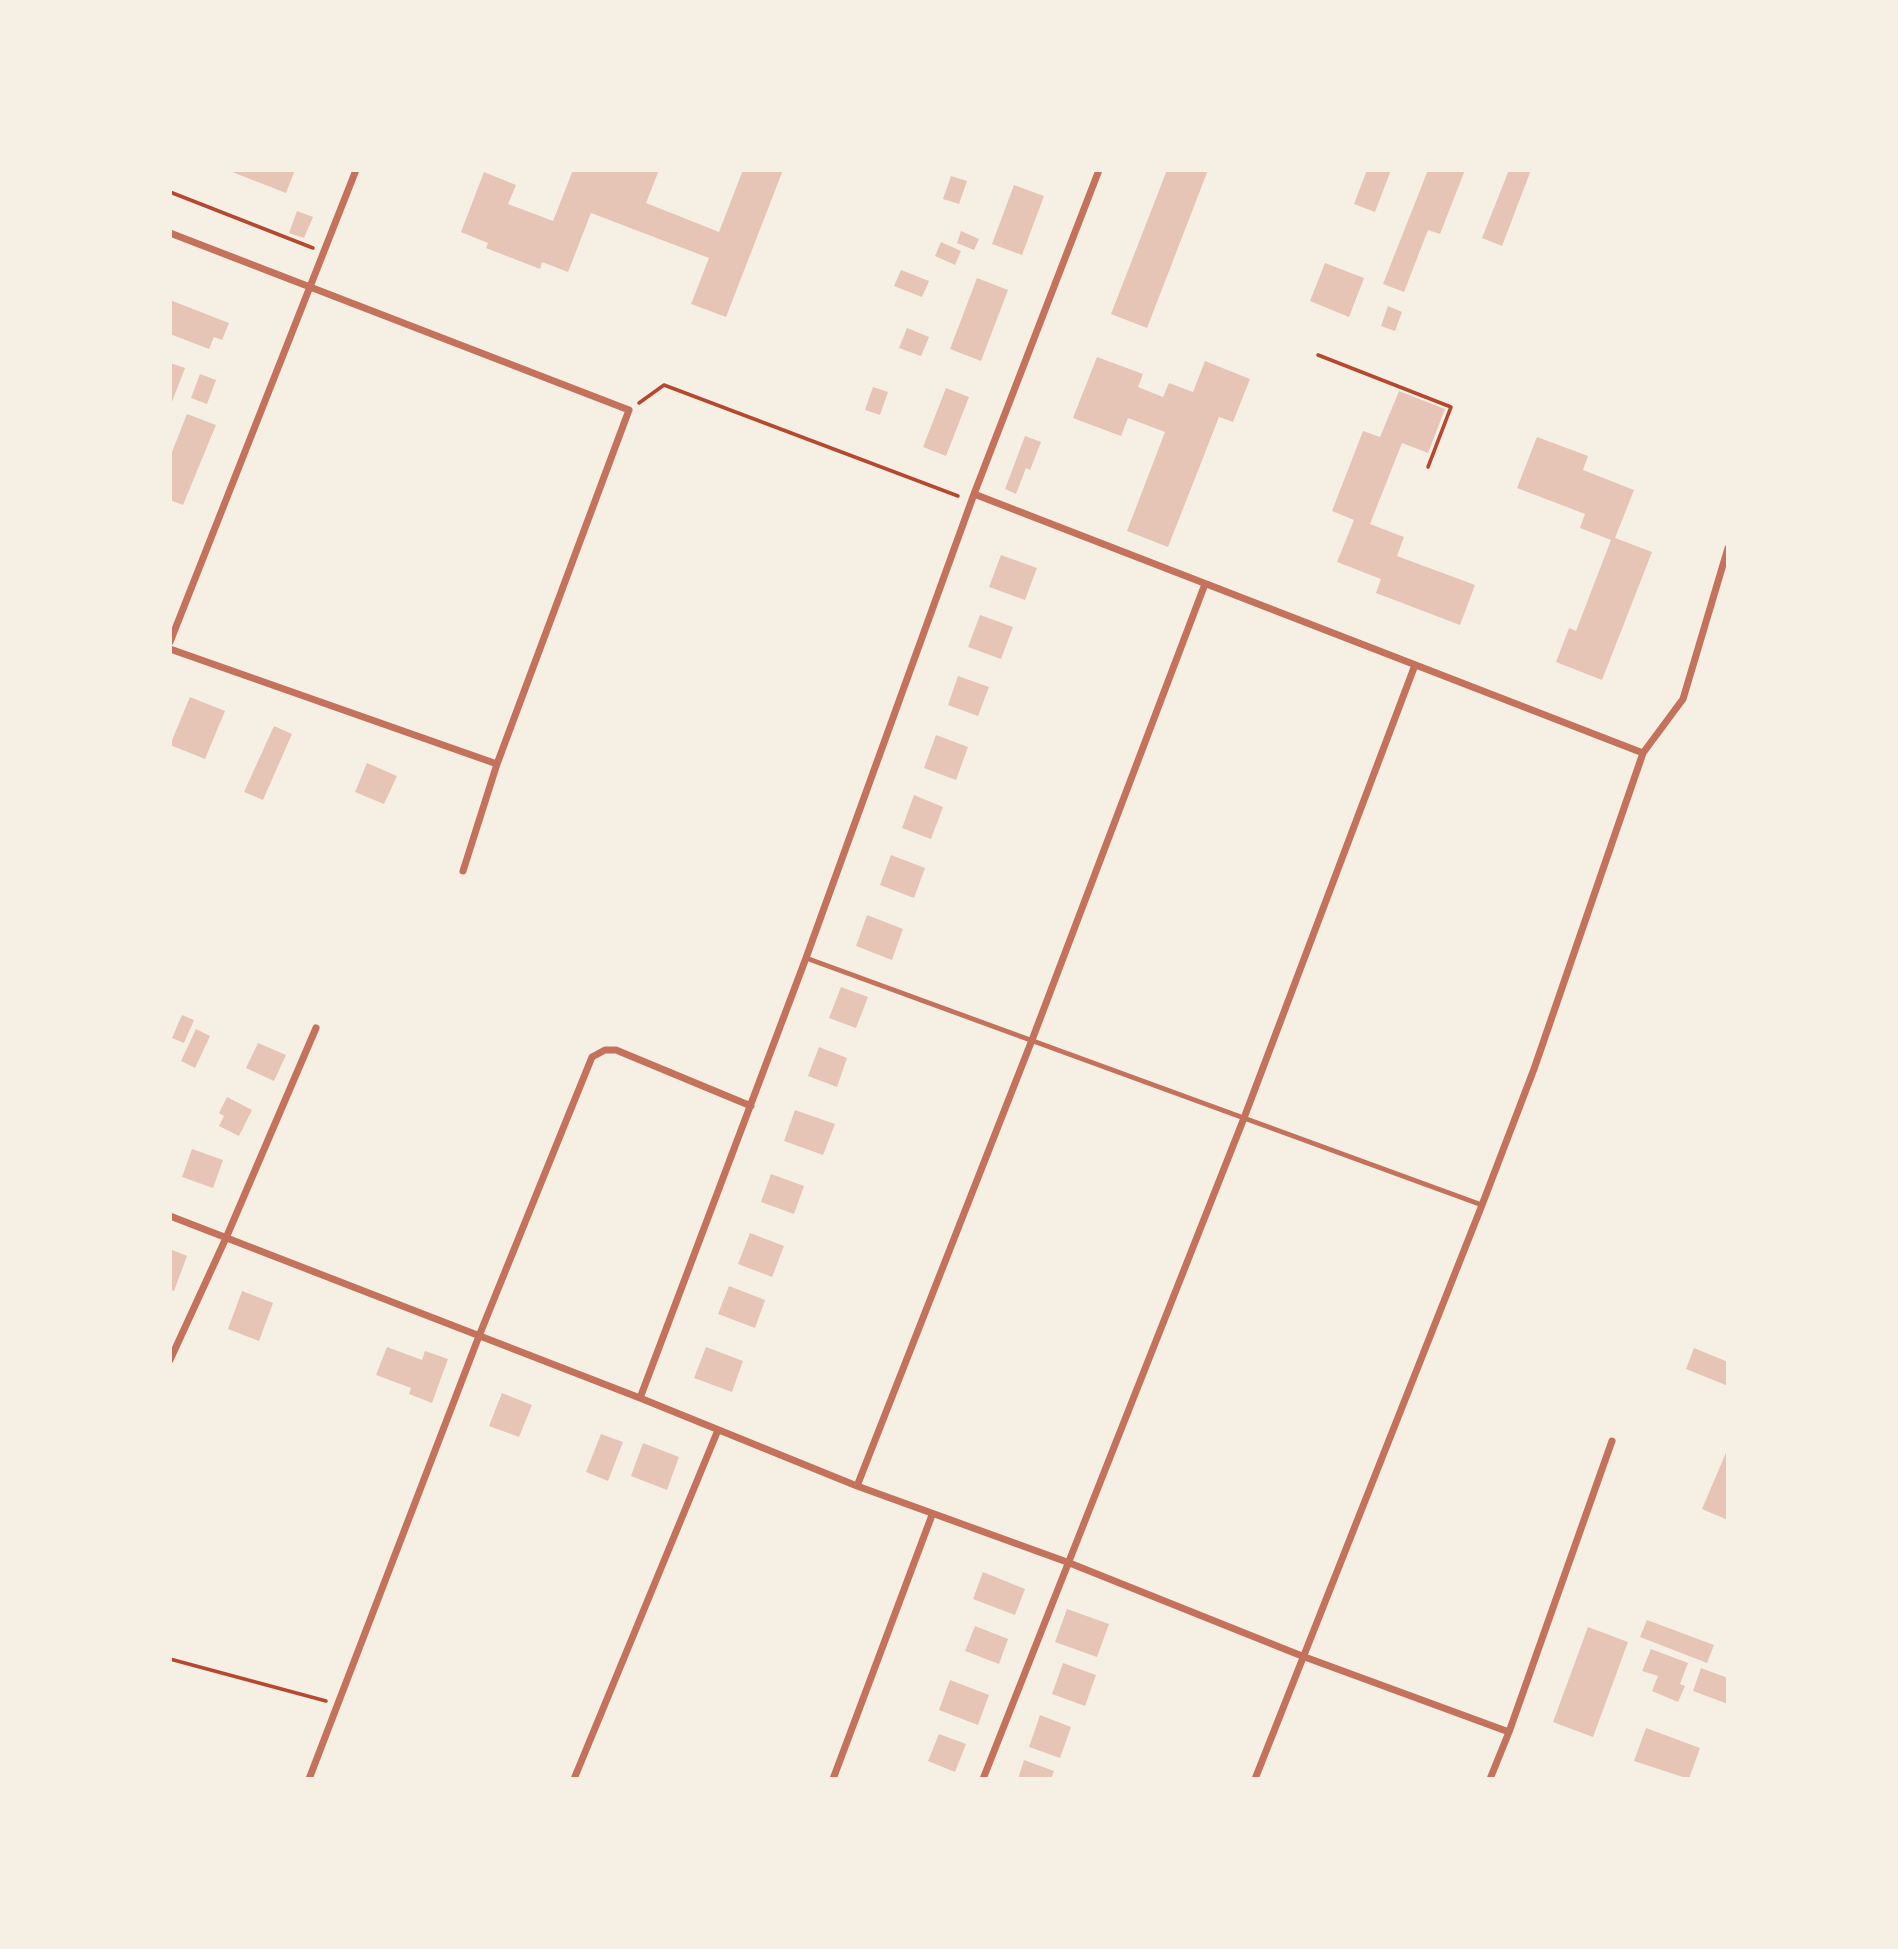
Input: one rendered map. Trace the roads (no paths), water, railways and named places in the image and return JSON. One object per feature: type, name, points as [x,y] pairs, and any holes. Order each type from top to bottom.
[{"type":"street","points":[[170,642],[356,170]]},
{"type":"street","points":[[640,1398],[806,958],[974,494],[1099,170]]},
{"type":"street","points":[[170,233],[629,410],[497,764],[463,871]]},
{"type":"street","points":[[974,494],[1643,753]]},
{"type":"street","points":[[1255,1779],[1534,1069],[1643,753],[1683,699],[1728,548]]},
{"type":"street","points":[[857,1486],[1032,1040],[1205,584]]},
{"type":"street","points":[[170,649],[497,764]]},
{"type":"street","points":[[983,1779],[1244,1118],[1415,665]]},
{"type":"street","points":[[170,1360],[226,1238],[316,1028]]},
{"type":"street","points":[[309,1779],[479,1336],[592,1057],[605,1050],[616,1050],[751,1106]]},
{"type":"street","points":[[170,1216],[640,1398],[932,1515],[1067,1562],[1302,1656],[1509,1732]]},
{"type":"street","points":[[575,1779],[718,1430]]},
{"type":"street","points":[[1490,1779],[1612,1441]]},
{"type":"street","points":[[833,1779],[932,1515]]},
{"type":"lane","points":[[806,958],[1482,1205]]}]
